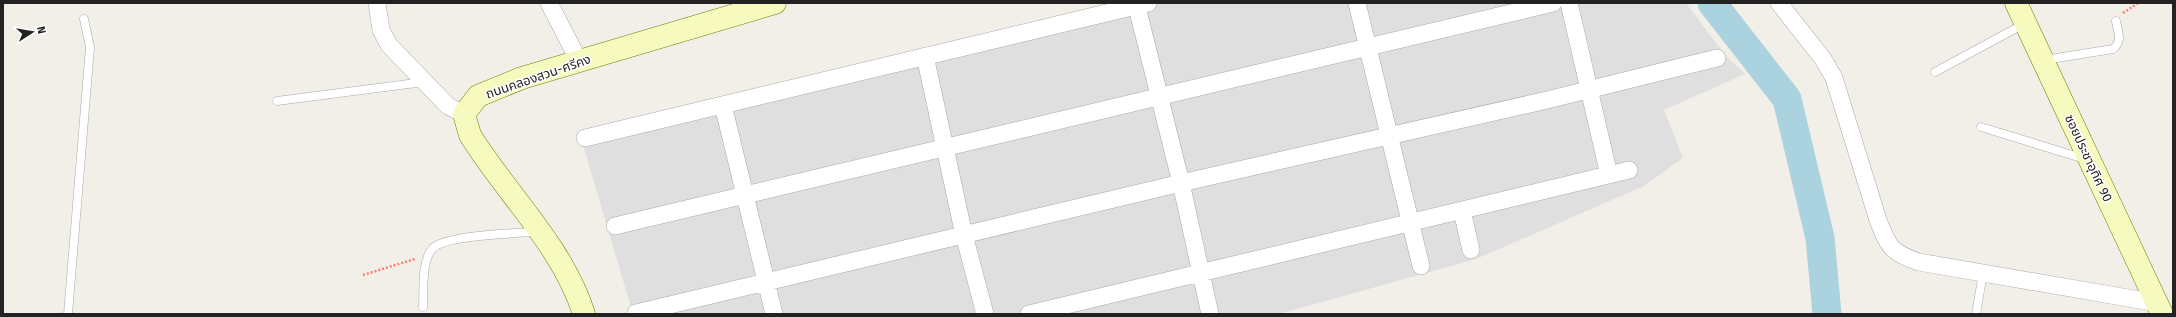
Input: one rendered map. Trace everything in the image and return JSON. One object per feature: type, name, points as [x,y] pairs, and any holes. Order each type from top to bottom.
[{"type":"street","points":[[377,3],[383,36],[389,46],[448,106],[464,114],[470,135],[478,149],[540,231],[570,281],[584,314]]},
{"type":"street","points":[[549,3],[579,61]]},
{"type":"street","name":"ถนนคลองสวน-ศรีคง","points":[[464,114],[478,96],[522,78],[775,3]]},
{"type":"street","points":[[1357,3],[1388,136],[1421,266]]},
{"type":"street","points":[[616,226],[1554,3]]},
{"type":"street","points":[[1569,3],[1609,175]]},
{"type":"street","points":[[1779,3],[1823,59],[1834,78],[1878,220],[1891,247],[1897,254],[1918,262],[1983,273],[2159,308]]},
{"type":"street","name":"ซอยประชาอุทิศ 90","points":[[2016,3],[2159,308]]},
{"type":"street","points":[[585,138],[1141,4],[1160,96],[1210,314]]},
{"type":"street","points":[[925,56],[964,235],[985,314]]},
{"type":"street","points":[[636,313],[1181,183],[1589,90],[1717,58]]},
{"type":"street","points":[[723,105],[774,314]]},
{"type":"street","points":[[1029,314],[1410,224],[1629,170]]},
{"type":"street","points":[[1462,211],[1471,250]]},
{"type":"lane","points":[[68,314],[90,46],[84,18]]},
{"type":"lane","points":[[2043,60],[2113,49],[2119,44],[2120,38],[2116,21]]},
{"type":"lane","points":[[1935,72],[2026,23]]},
{"type":"lane","points":[[277,101],[424,82]]},
{"type":"lane","points":[[1981,127],[2090,160]]},
{"type":"lane","points":[[423,307],[425,266],[431,250],[441,242],[474,237],[540,231]]},
{"type":"lane","points":[[1976,314],[1983,273]]},
{"type":"path","points":[[2116,21],[2119,16],[2138,3]]},
{"type":"path","points":[[363,276],[430,253]]},
{"type":"shaded area","points":[[1114,3],[1686,3],[1725,55],[1745,74],[1664,110],[1683,158],[1644,186],[1476,259],[1279,314],[633,314],[580,135]]},
{"type":"waterway","points":[[1712,3],[1787,99],[1820,238],[1827,314]]}]
